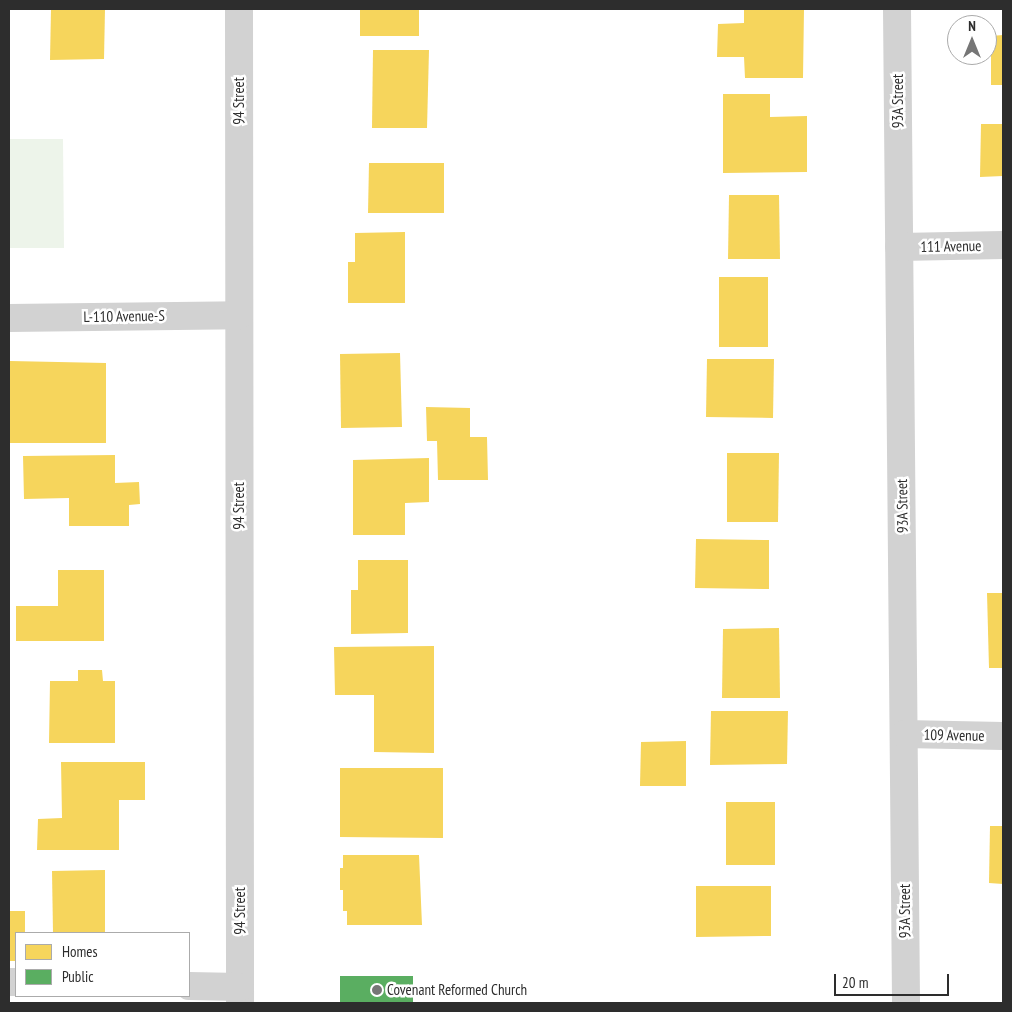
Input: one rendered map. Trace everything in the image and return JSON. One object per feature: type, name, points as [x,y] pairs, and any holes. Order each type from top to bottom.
[{"type":"street","name":"94 Street","points":[[238,9],[240,995]]},
{"type":"street","name":"93A Street","points":[[897,9],[906,1003]]},
{"type":"street","name":"111 Avenue","points":[[899,247],[1003,245]]},
{"type":"street","name":"L-110 Avenue-S","points":[[9,318],[239,314]]},
{"type":"street","name":"109 Avenue","points":[[904,734],[1003,736]]},
{"type":"street","points":[[190,986],[240,995]]},
{"type":"shaded area","points":[[9,139],[63,139],[64,248],[9,248]]},
{"type":"building: Homes","points":[[51,9],[105,9],[104,59],[50,60]]},
{"type":"building: Homes","points":[[360,9],[419,9],[419,36],[360,36]]},
{"type":"building: Homes","points":[[744,9],[804,9],[803,78],[745,78],[744,57],[717,57],[718,24],[744,23]]},
{"type":"building: Homes","points":[[1003,35],[1003,85],[991,85],[991,65],[997,65],[997,36]]},
{"type":"building: Homes","points":[[373,50],[429,50],[427,128],[372,128]]},
{"type":"building: Homes","points":[[723,94],[770,94],[770,117],[807,116],[807,172],[723,173]]},
{"type":"building: Homes","points":[[981,124],[1003,124],[1003,176],[980,177]]},
{"type":"building: Homes","points":[[369,163],[444,163],[444,213],[368,213]]},
{"type":"building: Homes","points":[[729,195],[779,195],[780,259],[728,259]]},
{"type":"building: Homes","points":[[405,232],[405,303],[348,303],[348,262],[355,262],[355,233]]},
{"type":"building: Homes","points":[[719,277],[768,277],[768,347],[719,347]]},
{"type":"building: Homes","points":[[400,353],[402,427],[341,428],[340,354]]},
{"type":"building: Homes","points":[[707,359],[774,359],[773,418],[706,417]]},
{"type":"building: Homes","points":[[10,361],[106,363],[106,443],[9,443]]},
{"type":"building: Homes","points":[[426,407],[470,408],[470,437],[487,437],[488,480],[438,480],[437,441],[427,441]]},
{"type":"building: Homes","points":[[727,453],[779,453],[778,522],[727,522]]},
{"type":"building: Homes","points":[[115,455],[115,483],[139,482],[140,504],[129,505],[129,526],[69,526],[69,498],[24,499],[23,456]]},
{"type":"building: Homes","points":[[429,458],[429,502],[405,503],[405,535],[353,535],[353,460]]},
{"type":"building: Homes","points":[[696,539],[769,540],[769,589],[695,588]]},
{"type":"building: Homes","points":[[358,560],[408,560],[408,633],[351,634],[351,590],[358,590]]},
{"type":"building: Homes","points":[[58,570],[104,570],[104,641],[16,641],[16,606],[58,606]]},
{"type":"building: Homes","points":[[987,593],[1003,593],[1003,668],[989,668]]},
{"type":"building: Homes","points":[[779,628],[780,698],[722,698],[723,629]]},
{"type":"building: Homes","points":[[434,646],[434,753],[374,752],[374,695],[335,695],[334,647]]},
{"type":"building: Homes","points":[[78,670],[102,670],[103,681],[115,681],[115,743],[49,743],[50,681],[78,681]]},
{"type":"building: Homes","points":[[711,711],[788,711],[787,764],[710,765]]},
{"type":"building: Homes","points":[[686,741],[686,786],[640,786],[641,742]]},
{"type":"building: Homes","points":[[61,762],[145,762],[145,800],[119,800],[119,850],[37,850],[38,819],[62,818]]},
{"type":"building: Homes","points":[[340,768],[443,768],[443,838],[340,837]]},
{"type":"building: Homes","points":[[726,802],[775,802],[775,865],[726,865]]},
{"type":"building: Homes","points":[[990,826],[1003,826],[1003,884],[989,883]]},
{"type":"building: Homes","points":[[343,855],[419,855],[422,925],[347,925],[347,911],[343,911],[343,890],[340,890],[340,868],[343,868]]},
{"type":"building: Homes","points":[[105,870],[105,932],[53,932],[52,871]]},
{"type":"building: Homes","points":[[696,886],[771,886],[771,936],[696,937]]},
{"type":"building: Homes","points":[[9,911],[25,911],[25,932],[15,932],[15,961],[9,961]]},
{"type":"building: Public","name":"Covenant Reformed Church","points":[[340,976],[413,976],[413,1003],[340,1003]]},
{"type":"place","name":"Covenant Reformed Church","points":[[377,990]]}]
